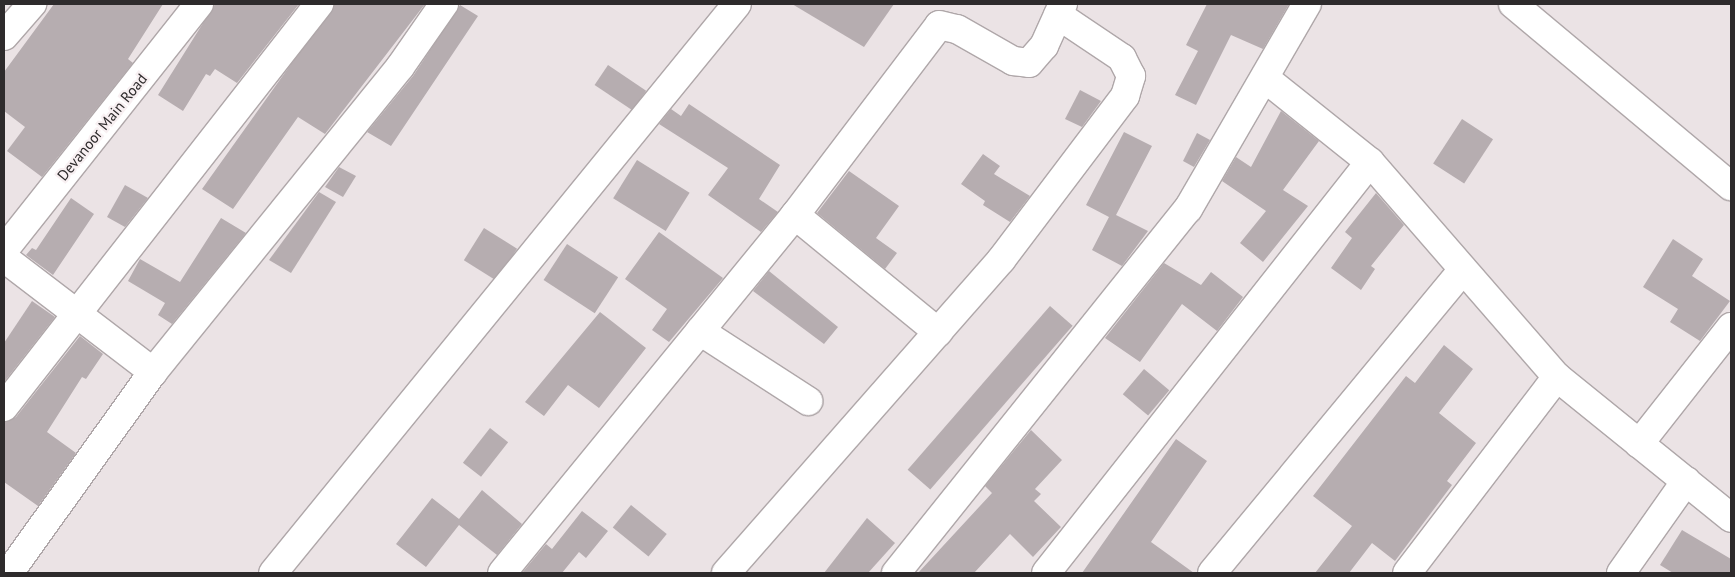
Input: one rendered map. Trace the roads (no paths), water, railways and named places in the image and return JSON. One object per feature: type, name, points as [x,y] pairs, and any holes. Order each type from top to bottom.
[{"type":"street","points":[[4,36],[32,4]]},
{"type":"street","name":"Devanoor Main Road","points":[[4,250],[199,4]]},
{"type":"street","points":[[4,407],[78,315],[319,4]]},
{"type":"street","points":[[9,573],[153,372],[400,67],[444,4]]},
{"type":"street","points":[[273,573],[737,4]]},
{"type":"street","points":[[896,573],[1188,209],[1266,79],[1307,4]]},
{"type":"street","points":[[1513,4],[1731,186]]},
{"type":"street","points":[[502,573],[795,215],[939,25],[957,29],[1012,61],[1029,63],[1044,46],[1060,9],[1122,58],[1131,76],[1125,96],[1001,260],[726,573]]},
{"type":"street","points":[[1266,79],[1370,162],[1462,271],[1557,377],[1731,518]]},
{"type":"street","points":[[1046,573],[1370,162]]},
{"type":"street","points":[[795,215],[938,332]]},
{"type":"street","points":[[4,258],[153,372]]},
{"type":"street","points":[[1212,573],[1462,271]]},
{"type":"street","points":[[1639,444],[1731,327]]},
{"type":"street","points":[[700,331],[808,401]]},
{"type":"street","points":[[1407,573],[1557,377]]},
{"type":"street","points":[[1621,573],[1686,481]]}]
